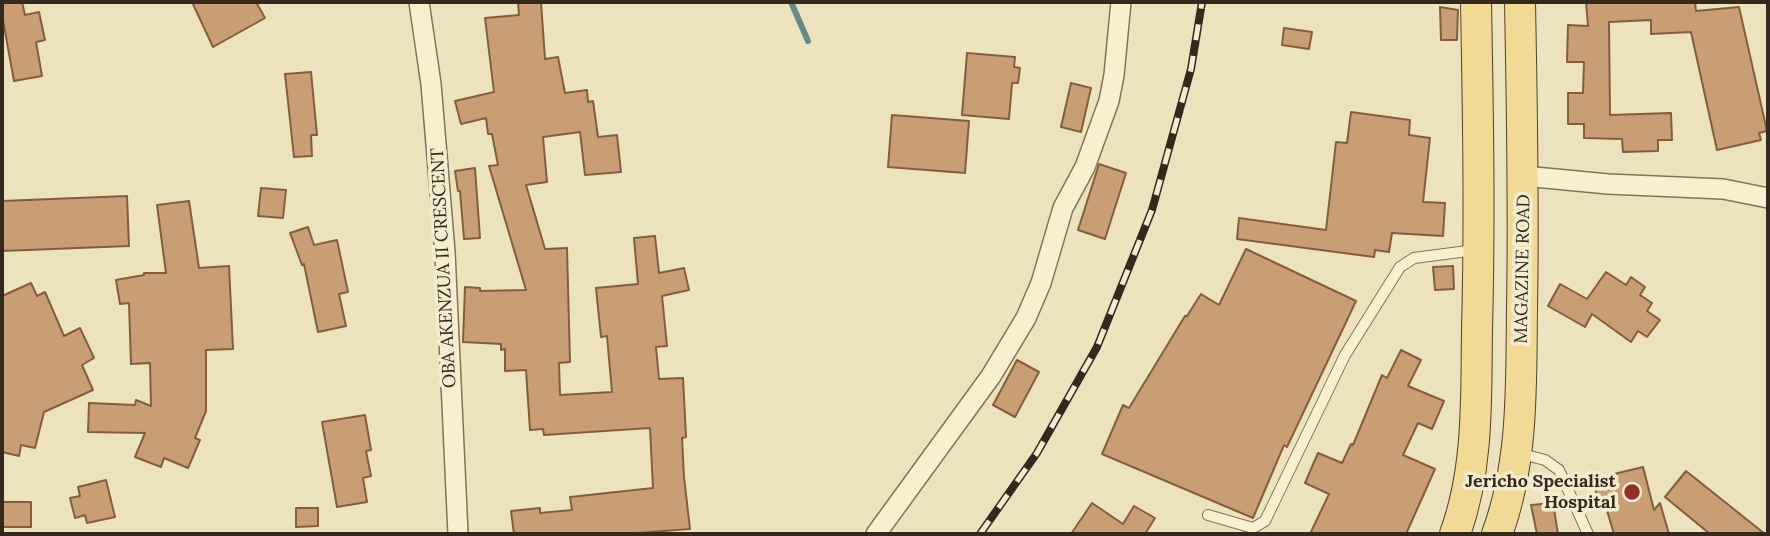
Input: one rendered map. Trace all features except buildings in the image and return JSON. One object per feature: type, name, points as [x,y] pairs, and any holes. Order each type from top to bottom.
[{"type":"main road","points":[[1455,534],[1469,484],[1474,441],[1479,249],[1476,2]]},
{"type":"main road","name":"MAGAZINE ROAD","points":[[1497,534],[1514,477],[1521,383],[1524,176],[1520,2]]},
{"type":"street","name":"OBA AKENZUA II CRESCENT","points":[[419,2],[431,84],[445,252],[458,534]]},
{"type":"street","points":[[876,534],[991,376],[1026,318],[1041,283],[1063,208],[1085,167],[1109,101],[1121,2]]},
{"type":"street","points":[[1524,176],[1608,184],[1723,189],[1768,198]]},
{"type":"lane","points":[[1208,515],[1253,528],[1260,526],[1265,521],[1345,355],[1400,267],[1414,258],[1479,249]]},
{"type":"lane","points":[[1517,452],[1545,460],[1559,470],[1588,534]]},
{"type":"waterway","points":[[791,2],[808,41]]},
{"type":"railway","points":[[980,534],[1037,453],[1097,347],[1152,210],[1191,69],[1202,2]]},
{"type":"place","name":"Jericho Specialist Hospital","points":[[1632,492]]}]
